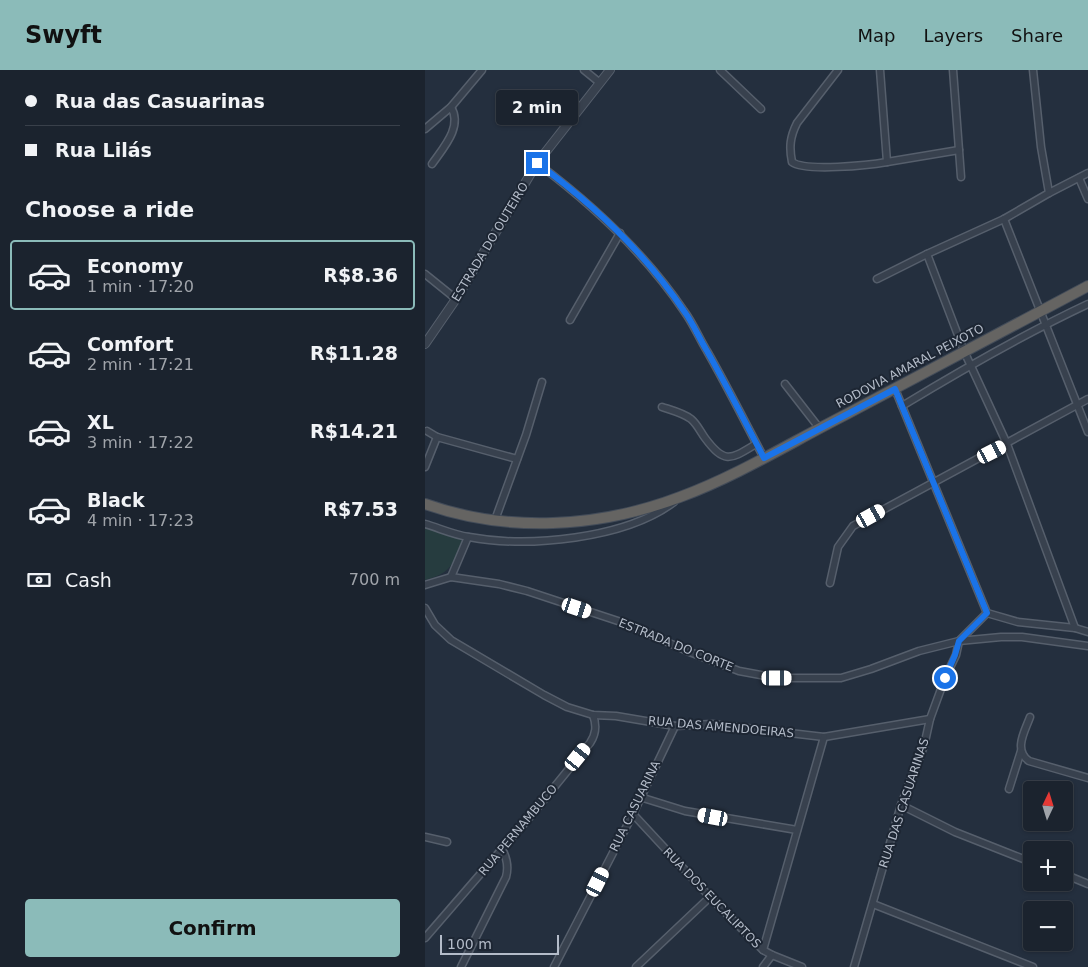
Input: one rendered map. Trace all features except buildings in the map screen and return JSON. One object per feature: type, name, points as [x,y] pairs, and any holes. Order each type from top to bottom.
[{"type":"highway","name":"RODOVIA AMARAL PEIXOTO","points":[[425,504],[461,515],[545,524],[601,519],[649,508],[680,497],[764,458],[1088,286]]},
{"type":"street","points":[[425,129],[451,107],[482,70]]},
{"type":"street","points":[[584,70],[600,83]]},
{"type":"street","name":"ESTRADA DO OUTEIRO","points":[[425,344],[456,299],[537,163],[610,70]]},
{"type":"street","points":[[720,70],[761,109]]},
{"type":"street","points":[[838,70],[797,123],[790,141],[792,162],[801,166],[814,167],[887,162],[959,150]]},
{"type":"street","points":[[879,70],[887,162]]},
{"type":"street","points":[[953,70],[961,177]]},
{"type":"street","points":[[1033,70],[1041,147],[1049,193]]},
{"type":"street","points":[[432,164],[453,130],[455,117],[451,107]]},
{"type":"street","points":[[537,163],[571,188],[620,233],[684,311],[727,386],[764,458]]},
{"type":"street","points":[[877,280],[927,254],[1004,219],[1088,173]]},
{"type":"street","points":[[1079,178],[1088,199]]},
{"type":"street","points":[[1004,219],[1088,432]]},
{"type":"street","points":[[570,320],[620,233]]},
{"type":"street","points":[[927,254],[964,352],[1007,444],[1075,628]]},
{"type":"street","points":[[425,274],[456,299]]},
{"type":"street","points":[[902,406],[970,365],[1046,323],[1088,304]]},
{"type":"street","points":[[495,520],[529,427],[542,382]]},
{"type":"street","points":[[785,384],[819,428]]},
{"type":"street","points":[[895,389],[987,613]]},
{"type":"street","points":[[830,583],[837,547],[853,526],[1088,399]]},
{"type":"street","points":[[662,407],[688,417],[695,423],[713,448],[722,456],[734,457],[757,444]]},
{"type":"street","points":[[427,431],[437,437],[517,459]]},
{"type":"street","points":[[425,467],[437,437]]},
{"type":"street","points":[[425,524],[468,537],[507,541],[561,540],[603,532],[640,521],[662,511],[680,497]]},
{"type":"street","points":[[451,577],[468,537]]},
{"type":"street","name":"ESTRADA DO CORTE","points":[[425,585],[451,577],[499,584],[527,591],[627,624],[687,651],[739,671],[777,678],[841,678],[919,651],[959,641],[1022,637],[1088,646]]},
{"type":"street","name":"RUA DAS AMENDOEIRAS","points":[[425,608],[435,626],[451,640],[567,707],[593,715],[616,716],[675,726],[712,724],[824,737],[930,719]]},
{"type":"street","points":[[987,613],[1019,622],[1075,628],[1088,632]]},
{"type":"street","points":[[959,641],[987,613]]},
{"type":"street","name":"RUA DAS CASUARINAS","points":[[854,967],[901,805],[924,746],[930,719],[959,641]]},
{"type":"street","name":"RUA PERNAMBUCO","points":[[425,938],[589,744],[593,738],[596,725],[593,715]]},
{"type":"street","points":[[1009,789],[1030,717]]},
{"type":"street","name":"RUA CASUARINA","points":[[554,967],[633,814],[639,797],[675,726]]},
{"type":"street","points":[[763,950],[824,737]]},
{"type":"street","points":[[1021,751],[1023,757],[1029,761],[1088,778]]},
{"type":"street","points":[[639,797],[685,811],[797,830]]},
{"type":"street","points":[[901,805],[955,832],[1023,859]]},
{"type":"street","name":"RUA DOS EUCALIPTOS","points":[[633,814],[710,897],[763,950],[802,967]]},
{"type":"street","points":[[425,837],[447,842]]},
{"type":"street","points":[[461,967],[506,876],[508,866],[501,849]]},
{"type":"street","points":[[1073,878],[1088,884]]},
{"type":"street","points":[[636,967],[710,897]]},
{"type":"street","points":[[873,904],[1033,967]]},
{"type":"street","points":[[763,967],[772,955]]},
{"type":"green space","points":[[425,528],[459,537],[463,543],[449,568],[440,575],[425,580]]},
{"type":"route","points":[[537,163],[571,188],[620,233],[684,311],[727,386],[764,458],[895,389],[987,613],[959,641],[945,678]]}]
